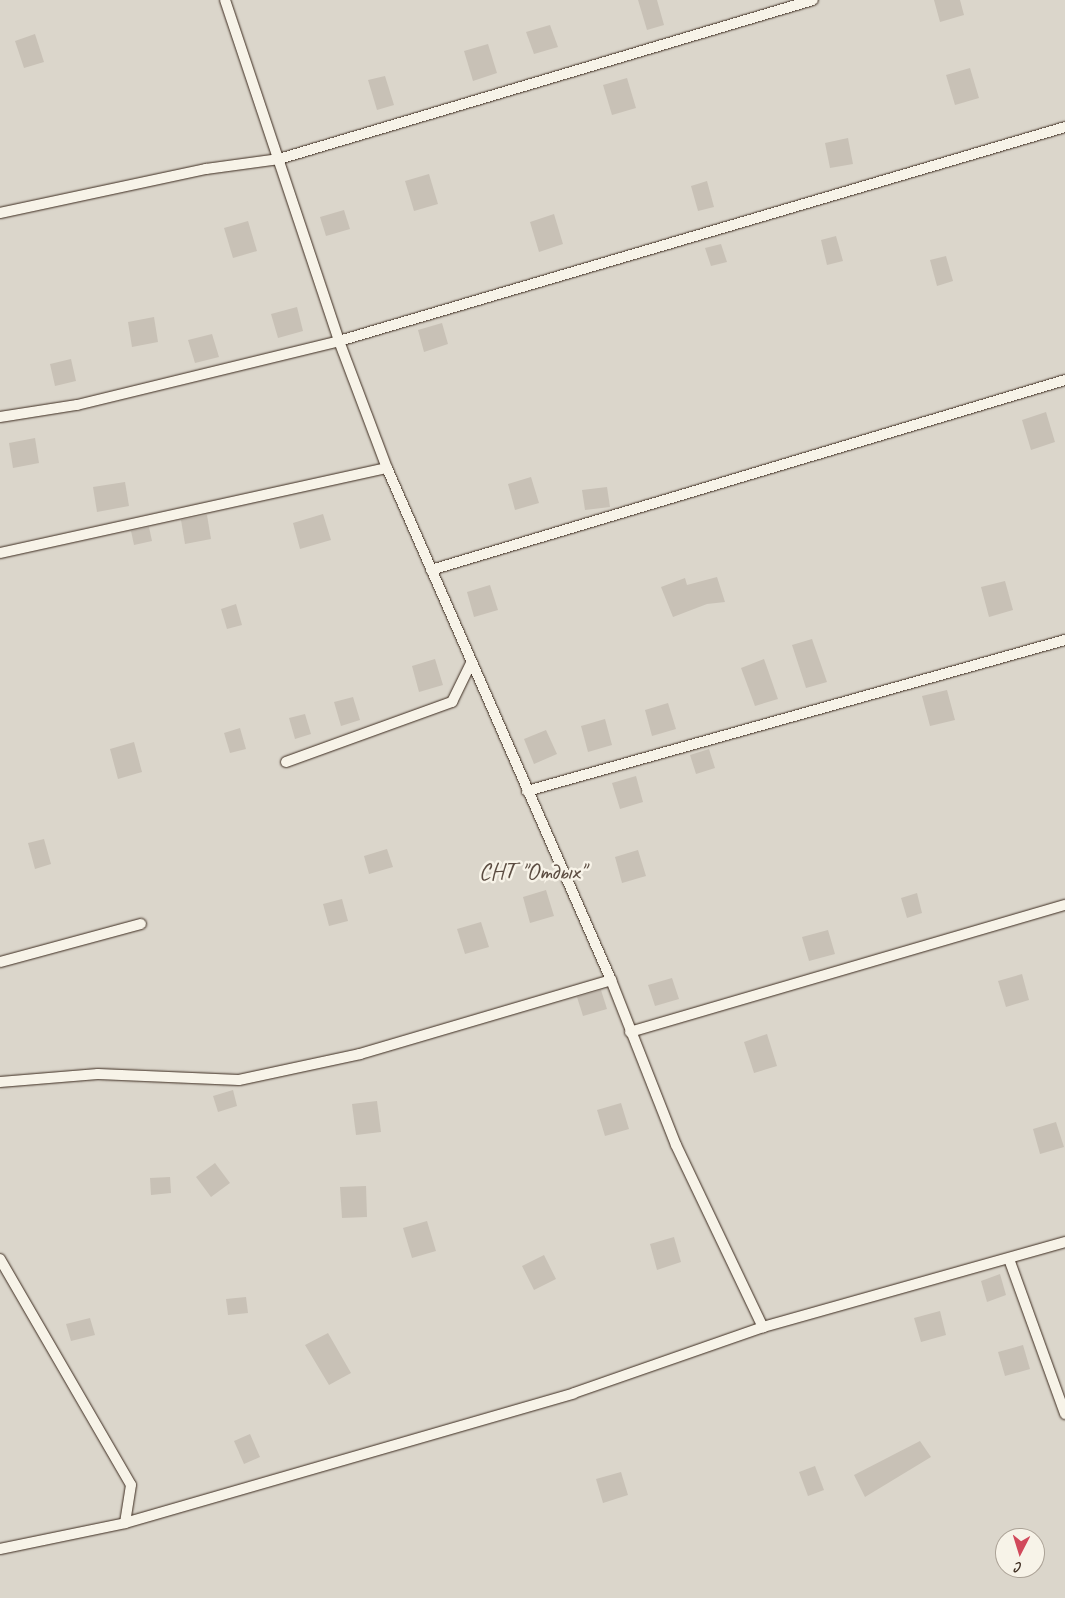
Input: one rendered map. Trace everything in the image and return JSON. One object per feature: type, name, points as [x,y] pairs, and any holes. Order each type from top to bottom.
[{"type":"lane","points":[[225,0],[339,341],[387,468],[611,980],[676,1145],[764,1327]]},
{"type":"lane","points":[[0,214],[206,169],[279,160],[813,0]]},
{"type":"lane","points":[[0,417],[77,405],[339,341],[1065,127]]},
{"type":"lane","points":[[431,570],[1065,380]]},
{"type":"lane","points":[[0,553],[387,468]]},
{"type":"lane","points":[[527,791],[1065,640]]},
{"type":"lane","points":[[286,762],[452,702],[471,663]]},
{"type":"lane","points":[[630,1032],[1065,905]]},
{"type":"lane","points":[[0,962],[141,924]]},
{"type":"lane","points":[[0,1082],[98,1074],[239,1080],[360,1054],[611,980]]},
{"type":"lane","points":[[0,1549],[125,1523],[574,1393],[764,1327],[1065,1242]]},
{"type":"lane","points":[[0,1259],[131,1485],[125,1523]]},
{"type":"lane","points":[[1009,1259],[1065,1414]]},
{"type":"green space","name":"СНТ \"Отдых\"","points":[[0,0],[1065,0],[1065,1598],[0,1598]]},
{"type":"building","points":[[638,0],[657,0],[664,25],[647,30]]},
{"type":"building","points":[[934,0],[960,0],[964,15],[940,22]]},
{"type":"building","points":[[550,25],[558,47],[534,54],[526,32]]},
{"type":"building","points":[[35,34],[44,62],[24,68],[15,41]]},
{"type":"building","points":[[488,44],[497,73],[473,81],[464,51]]},
{"type":"building","points":[[970,68],[979,98],[955,105],[946,75]]},
{"type":"building","points":[[385,76],[394,105],[377,110],[368,80]]},
{"type":"building","points":[[627,78],[636,108],[612,115],[603,85]]},
{"type":"building","points":[[848,138],[853,164],[830,168],[825,143]]},
{"type":"building","points":[[429,174],[438,204],[414,211],[405,181]]},
{"type":"building","points":[[707,181],[714,207],[698,211],[691,186]]},
{"type":"building","points":[[344,210],[350,229],[326,236],[320,217]]},
{"type":"building","points":[[554,214],[563,244],[539,252],[530,222]]},
{"type":"building","points":[[248,221],[257,251],[233,258],[224,228]]},
{"type":"building","points":[[836,236],[843,261],[827,265],[821,240]]},
{"type":"building","points":[[721,244],[727,262],[711,266],[705,248]]},
{"type":"building","points":[[946,256],[953,281],[937,286],[930,260]]},
{"type":"building","points":[[297,307],[303,331],[278,338],[271,314]]},
{"type":"building","points":[[154,317],[158,342],[132,347],[128,322]]},
{"type":"building","points":[[442,323],[448,344],[424,352],[418,330]]},
{"type":"building","points":[[212,334],[219,357],[195,363],[188,340]]},
{"type":"building","points":[[71,359],[76,381],[55,386],[50,364]]},
{"type":"building","points":[[1046,412],[1055,442],[1031,450],[1022,420]]},
{"type":"building","points":[[35,438],[39,463],[13,468],[9,443]]},
{"type":"building","points":[[531,477],[539,503],[515,510],[508,484]]},
{"type":"building","points":[[125,482],[129,506],[97,512],[93,487]]},
{"type":"building","points":[[607,487],[610,507],[585,510],[582,490]]},
{"type":"building","points":[[323,514],[331,540],[300,549],[293,523]]},
{"type":"building","points":[[207,515],[211,539],[185,544],[181,520]]},
{"type":"building","points":[[149,527],[152,541],[134,545],[131,531]]},
{"type":"building","points":[[717,577],[725,602],[707,604],[673,617],[661,587],[685,578],[687,585]]},
{"type":"building","points":[[1005,581],[1013,610],[989,617],[981,587]]},
{"type":"building","points":[[490,585],[498,610],[474,617],[467,592]]},
{"type":"building","points":[[236,604],[242,625],[227,629],[221,609]]},
{"type":"building","points":[[812,639],[827,682],[806,688],[792,645]]},
{"type":"building","points":[[435,659],[443,685],[419,692],[412,666]]},
{"type":"building","points":[[764,659],[778,699],[755,706],[741,668]]},
{"type":"building","points":[[947,690],[955,720],[930,726],[922,696]]},
{"type":"building","points":[[353,697],[360,720],[341,726],[334,702]]},
{"type":"building","points":[[668,703],[676,729],[652,736],[645,710]]},
{"type":"building","points":[[305,714],[311,734],[295,739],[289,718]]},
{"type":"building","points":[[605,719],[612,745],[588,752],[581,726]]},
{"type":"building","points":[[240,728],[246,749],[230,753],[224,733]]},
{"type":"building","points":[[546,730],[557,754],[534,764],[524,739]]},
{"type":"building","points":[[134,742],[142,772],[118,779],[110,749]]},
{"type":"building","points":[[709,749],[715,768],[696,774],[690,755]]},
{"type":"building","points":[[636,776],[643,802],[620,809],[612,783]]},
{"type":"building","points":[[44,839],[51,864],[35,869],[28,843]]},
{"type":"building","points":[[387,849],[393,867],[369,874],[364,856]]},
{"type":"building","points":[[638,850],[646,876],[622,883],[615,857]]},
{"type":"building","points":[[546,890],[554,916],[530,923],[523,897]]},
{"type":"building","points":[[917,893],[922,913],[907,918],[901,898]]},
{"type":"building","points":[[342,899],[348,921],[329,926],[323,904]]},
{"type":"building","points":[[481,922],[489,947],[465,954],[457,929]]},
{"type":"building","points":[[828,930],[835,954],[809,961],[802,937]]},
{"type":"building","points":[[1022,974],[1029,1000],[1006,1007],[998,981]]},
{"type":"building","points":[[672,978],[679,999],[655,1006],[648,985]]},
{"type":"building","points":[[601,990],[607,1009],[583,1016],[577,997]]},
{"type":"building","points":[[767,1034],[777,1066],[754,1073],[744,1042]]},
{"type":"building","points":[[233,1090],[237,1106],[218,1112],[213,1096]]},
{"type":"building","points":[[377,1101],[381,1132],[356,1135],[352,1104]]},
{"type":"building","points":[[621,1103],[629,1129],[605,1136],[597,1110]]},
{"type":"building","points":[[1056,1122],[1064,1147],[1040,1154],[1033,1129]]},
{"type":"building","points":[[215,1163],[230,1183],[211,1197],[196,1177]]},
{"type":"building","points":[[170,1177],[171,1193],[151,1195],[150,1178]]},
{"type":"building","points":[[366,1186],[367,1217],[342,1218],[340,1187]]},
{"type":"building","points":[[427,1221],[436,1251],[412,1258],[403,1228]]},
{"type":"building","points":[[674,1237],[681,1262],[657,1270],[650,1244]]},
{"type":"building","points":[[544,1255],[556,1279],[534,1290],[522,1266]]},
{"type":"building","points":[[1000,1274],[1006,1295],[987,1302],[981,1281]]},
{"type":"building","points":[[246,1297],[248,1313],[228,1315],[226,1299]]},
{"type":"building","points":[[940,1311],[946,1335],[921,1342],[914,1318]]},
{"type":"building","points":[[90,1318],[95,1335],[71,1341],[66,1324]]},
{"type":"building","points":[[328,1333],[351,1373],[329,1385],[305,1345]]},
{"type":"building","points":[[1023,1345],[1030,1369],[1005,1376],[998,1352]]},
{"type":"building","points":[[250,1434],[260,1457],[244,1464],[234,1441]]},
{"type":"building","points":[[920,1441],[931,1457],[865,1497],[854,1475]]},
{"type":"building","points":[[815,1466],[824,1490],[808,1496],[799,1472]]},
{"type":"building","points":[[621,1472],[628,1495],[603,1503],[596,1479]]}]
